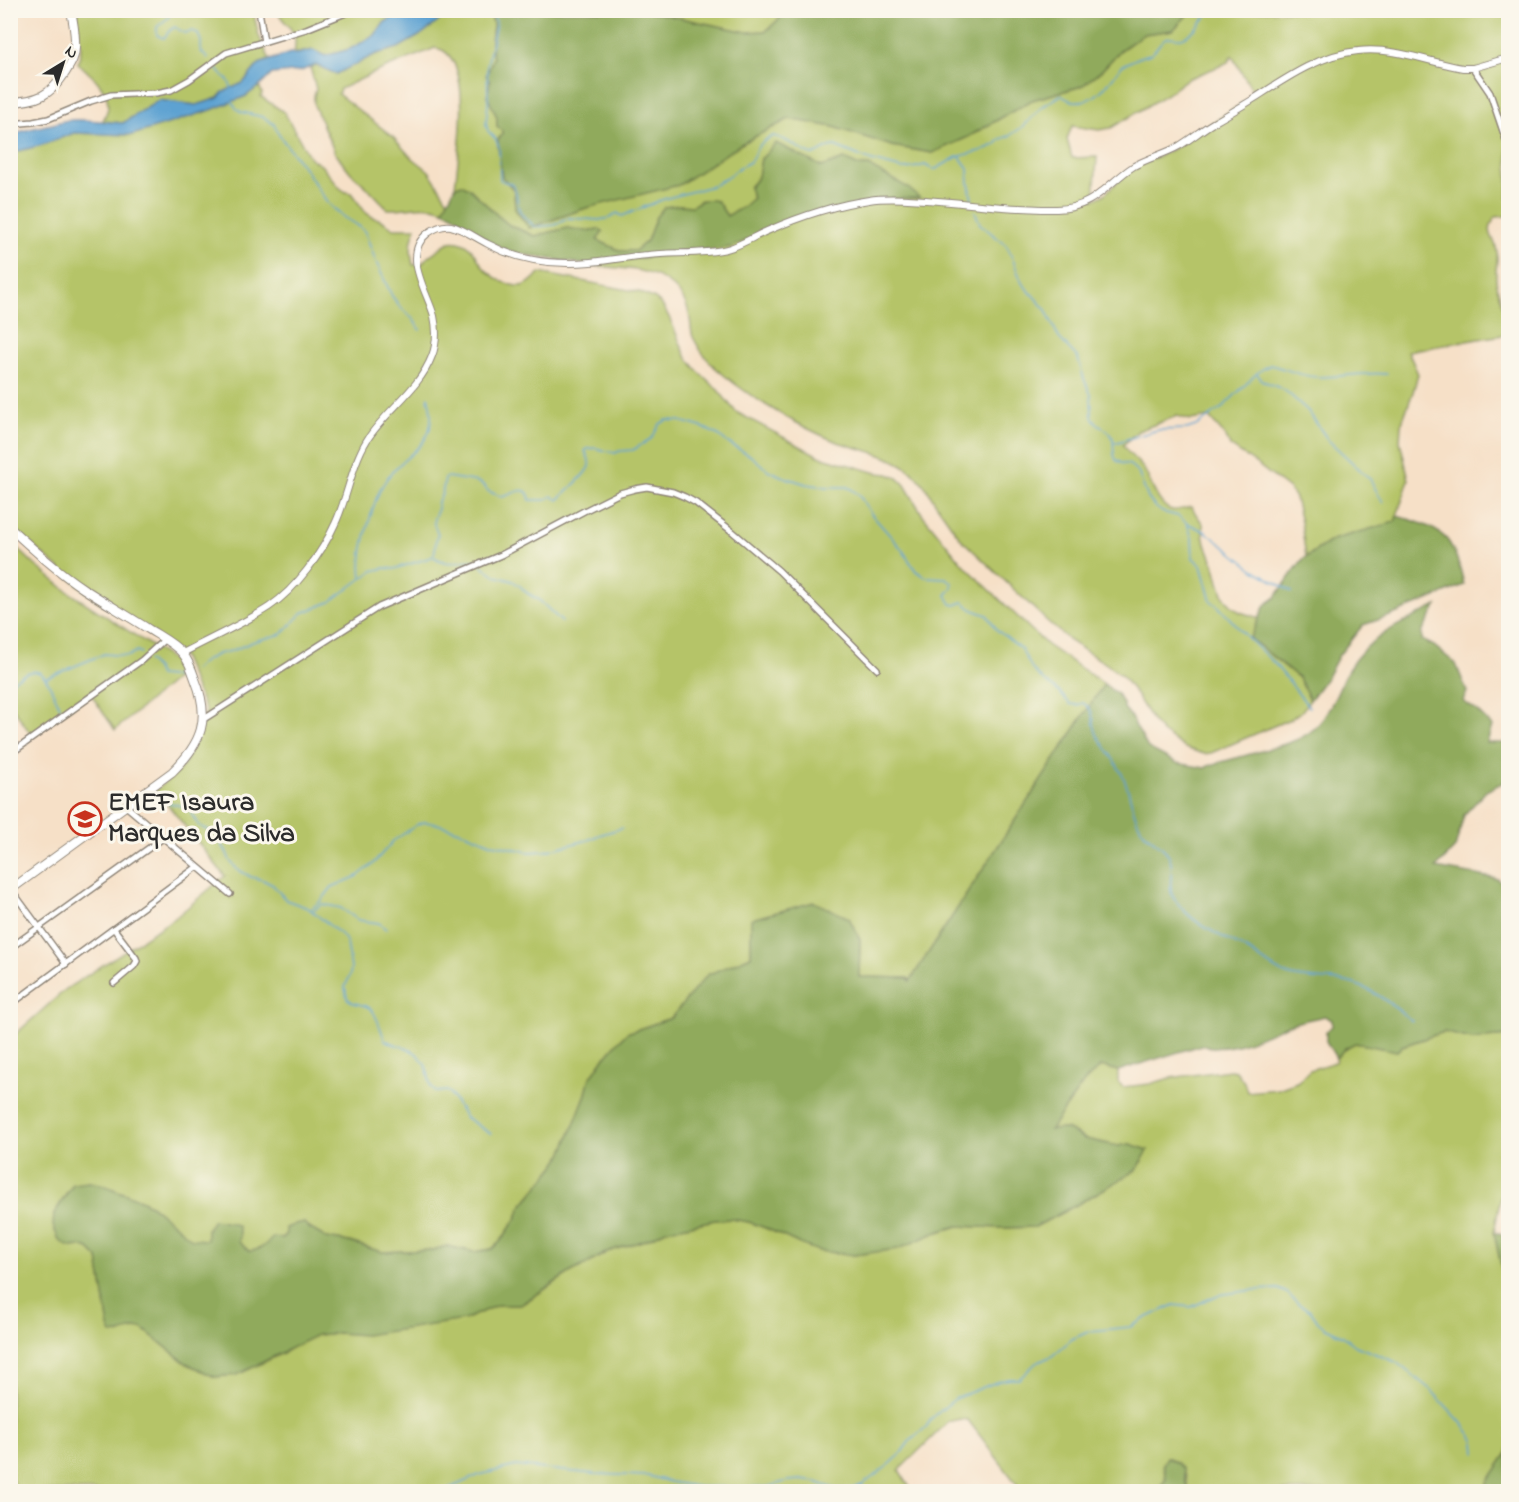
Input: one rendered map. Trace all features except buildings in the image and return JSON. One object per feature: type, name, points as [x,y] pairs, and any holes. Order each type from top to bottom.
[{"type":"main road","points":[[10,102],[34,100],[47,94],[58,84],[73,60],[75,47],[71,10]]},
{"type":"main road","points":[[10,528],[75,582],[165,639],[183,653],[199,688],[204,719],[197,740],[185,760],[159,782],[11,889]]},
{"type":"street","points":[[259,10],[264,42]]},
{"type":"street","points":[[10,124],[48,119],[91,101],[120,93],[156,93],[171,90],[226,53],[306,29],[353,10]]},
{"type":"street","points":[[183,653],[271,606],[293,586],[323,546],[339,516],[356,461],[363,447],[379,424],[415,386],[434,352],[436,326],[419,274],[416,249],[424,237],[436,228],[452,226],[496,248],[528,259],[571,264],[728,249],[818,212],[845,204],[872,200],[898,198],[1020,208],[1064,209],[1081,205],[1097,196],[1137,164],[1176,147],[1278,83],[1332,56],[1359,50],[1375,50],[1405,54],[1463,68],[1473,68],[1509,58]]},
{"type":"street","points":[[1473,68],[1490,93],[1509,146]]},
{"type":"street","points":[[204,719],[379,607],[501,555],[612,497],[647,487],[685,497],[733,532],[787,578],[877,669]]},
{"type":"street","points":[[10,753],[142,660],[165,639]]},
{"type":"street","points":[[126,806],[230,894]]},
{"type":"street","points":[[10,948],[163,838]]},
{"type":"street","points":[[10,1005],[197,867]]},
{"type":"street","points":[[11,889],[66,964]]},
{"type":"street","points":[[114,929],[137,961],[114,983]]},
{"type":"green space","points":[[76,11],[253,11],[259,36],[270,60],[259,64],[243,83],[223,92],[218,98],[196,105],[159,100],[123,123],[103,121],[108,107],[105,94],[98,82],[78,63],[81,49]]},
{"type":"green space","points":[[277,11],[404,11],[385,22],[374,36],[350,49],[325,56],[313,50],[294,54],[294,34]]},
{"type":"green space","points":[[447,11],[493,11],[491,13],[493,25],[491,42],[493,59],[488,71],[490,82],[487,96],[497,117],[497,126],[502,131],[498,146],[502,177],[514,190],[515,209],[529,228],[586,208],[741,144],[789,119],[834,127],[892,146],[932,153],[968,137],[1032,100],[1082,86],[1120,51],[1144,34],[1173,30],[1191,11],[1508,11],[1508,216],[1495,217],[1490,232],[1496,246],[1496,280],[1508,334],[1408,351],[1418,374],[1401,425],[1400,441],[1409,480],[1395,522],[1332,540],[1306,557],[1301,522],[1295,498],[1290,490],[1230,446],[1224,434],[1209,417],[1191,420],[1177,416],[1138,431],[1123,445],[1145,471],[1156,494],[1167,508],[1179,510],[1191,507],[1203,524],[1203,536],[1224,597],[1240,612],[1259,618],[1250,638],[1299,678],[1310,700],[1302,711],[1290,719],[1204,754],[1185,748],[1162,732],[1123,677],[1071,642],[963,541],[925,486],[911,471],[894,460],[835,441],[792,421],[737,385],[716,368],[699,348],[692,335],[685,303],[676,289],[667,282],[649,273],[587,265],[891,199],[875,170],[844,159],[822,167],[785,147],[761,158],[758,177],[749,187],[753,198],[743,207],[727,216],[717,201],[701,200],[692,206],[679,205],[656,217],[647,241],[635,251],[621,251],[597,240],[599,229],[585,231],[567,228],[535,236],[509,225],[469,188],[461,184],[455,187],[461,94],[453,61],[444,51],[435,48],[340,89],[338,94],[392,136],[410,156],[429,171],[448,201],[443,210],[423,206],[388,209],[351,173],[335,153],[314,105],[316,89],[310,67],[316,65],[336,74],[376,54],[398,48],[437,22]],"holes":[[[1232,56],[1255,95],[1173,149],[1128,171],[1105,194],[1094,200],[1097,157],[1072,158],[1067,139],[1072,126],[1099,130],[1111,128],[1187,79],[1228,62]]]},
{"type":"green space","points":[[647,11],[788,11],[766,31],[747,32]]},
{"type":"green space","points":[[647,11],[747,32],[766,31],[788,11],[1191,11],[1173,30],[1144,34],[1120,50],[1103,69],[1082,86],[1032,100],[968,137],[932,153],[892,146],[834,127],[789,119],[741,144],[679,185],[586,208],[529,228],[515,209],[514,190],[502,177],[498,140],[502,131],[497,126],[497,117],[487,96],[490,82],[486,76],[493,59],[491,12]]},
{"type":"green space","points":[[259,86],[261,97],[284,112],[310,158],[321,165],[340,188],[351,193],[366,213],[394,228],[416,228],[411,246],[413,265],[422,264],[444,245],[456,241],[469,247],[491,275],[511,285],[521,286],[529,283],[540,273],[639,292],[655,299],[662,305],[669,317],[686,356],[736,412],[819,456],[898,478],[905,485],[922,514],[962,563],[1047,645],[1104,684],[910,981],[908,978],[859,977],[860,940],[849,918],[814,902],[752,919],[751,956],[707,975],[671,1018],[627,1033],[601,1062],[589,1080],[586,1094],[562,1155],[521,1207],[517,1218],[500,1242],[492,1249],[474,1252],[447,1246],[433,1250],[382,1252],[326,1238],[304,1223],[300,1223],[270,1244],[249,1251],[239,1242],[240,1235],[207,1241],[192,1240],[152,1206],[103,1185],[89,1182],[68,1191],[54,1214],[71,1247],[81,1246],[89,1249],[98,1258],[109,1327],[119,1334],[142,1328],[186,1363],[215,1377],[237,1375],[317,1335],[464,1320],[497,1305],[521,1305],[571,1272],[607,1252],[648,1239],[666,1230],[715,1220],[732,1219],[749,1222],[819,1251],[854,1255],[873,1252],[958,1226],[1035,1227],[1137,1170],[1148,1150],[1130,1144],[1118,1146],[1085,1139],[1066,1129],[1049,1130],[1084,1082],[1101,1066],[1118,1071],[1118,1082],[1123,1087],[1150,1084],[1170,1078],[1236,1071],[1244,1082],[1247,1092],[1278,1089],[1297,1082],[1310,1070],[1335,1062],[1340,1053],[1355,1043],[1397,1051],[1402,1046],[1444,1032],[1472,1039],[1508,1036],[1508,1156],[1494,1233],[1508,1297],[1508,1452],[1484,1491],[1188,1491],[1186,1475],[1163,1464],[1166,1479],[1157,1491],[1022,1491],[968,1420],[960,1419],[948,1422],[899,1470],[912,1491],[21,1491],[17,1489],[10,1476],[10,1039],[66,989],[175,918],[225,876],[156,790],[184,765],[206,712],[183,658],[170,646],[96,600],[11,527],[11,153],[74,133],[132,135],[211,110],[246,96]]},
{"type":"green space","points":[[776,143],[822,167],[844,159],[859,166],[869,166],[907,187],[920,198],[891,199],[796,219],[731,247],[587,265],[509,252],[483,238],[454,215],[443,210],[455,187],[461,184],[469,188],[509,225],[535,236],[567,228],[585,231],[599,229],[603,232],[597,240],[621,251],[635,251],[647,241],[656,217],[664,207],[692,206],[704,200],[713,200],[717,201],[727,216],[743,207],[753,198],[749,188],[758,177],[761,159]]},
{"type":"green space","points":[[1397,516],[1425,525],[1444,536],[1456,557],[1464,585],[1363,625],[1339,655],[1327,677],[1310,700],[1299,678],[1250,638],[1265,605],[1276,597],[1303,559],[1332,540],[1395,522]]},
{"type":"green space","points":[[10,541],[70,593],[174,661],[184,672],[115,730],[90,693],[32,736],[11,705]]},
{"type":"green space","points":[[1437,606],[1422,632],[1422,640],[1434,646],[1456,664],[1467,692],[1463,701],[1492,726],[1487,743],[1503,743],[1508,747],[1508,777],[1504,782],[1486,791],[1464,815],[1455,848],[1436,868],[1498,879],[1508,890],[1508,1036],[1472,1039],[1444,1032],[1402,1046],[1397,1051],[1355,1043],[1345,1048],[1336,1058],[1326,1041],[1326,1032],[1332,1026],[1332,1020],[1325,1016],[1292,1024],[1235,1046],[1201,1045],[1118,1071],[1101,1066],[1084,1082],[1050,1130],[1066,1129],[1085,1139],[1118,1146],[1130,1144],[1148,1150],[1137,1170],[1035,1227],[958,1226],[937,1232],[898,1249],[854,1255],[819,1251],[749,1222],[732,1219],[715,1220],[666,1230],[648,1239],[607,1252],[520,1305],[497,1305],[464,1320],[365,1335],[337,1333],[317,1335],[237,1375],[215,1377],[186,1363],[142,1328],[112,1334],[98,1258],[89,1249],[81,1246],[71,1247],[59,1240],[53,1226],[54,1214],[73,1184],[89,1182],[103,1185],[152,1206],[192,1239],[207,1240],[207,1229],[213,1220],[238,1226],[239,1242],[249,1251],[260,1248],[274,1237],[283,1238],[286,1228],[298,1223],[304,1223],[326,1238],[382,1252],[433,1250],[447,1246],[474,1252],[492,1249],[500,1242],[517,1218],[521,1207],[562,1155],[586,1094],[589,1080],[601,1062],[627,1033],[671,1018],[707,975],[751,956],[751,919],[814,902],[849,918],[860,940],[859,977],[908,978],[910,981],[1104,684],[1117,694],[1148,748],[1177,763],[1205,768],[1290,742],[1310,732],[1322,720],[1348,670],[1365,648],[1388,631]]},
{"type":"green space","points":[[1494,1233],[1508,1237],[1508,1297]]},
{"type":"green space","points":[[1508,1452],[1508,1491],[1484,1491],[1487,1483]]},
{"type":"green space","points":[[1167,1457],[1182,1468],[1188,1491],[1157,1491],[1166,1479],[1163,1464]]},
{"type":"water","points":[[404,11],[447,11],[438,22],[398,48],[376,54],[336,74],[316,65],[301,71],[272,74],[246,96],[211,110],[132,135],[74,133],[11,153],[11,136],[21,131],[70,120],[123,123],[159,100],[196,105],[218,98],[223,92],[243,83],[259,64],[290,53],[297,54],[313,50],[325,56],[350,49],[374,36],[385,22]]},
{"type":"waterway","points":[[173,10],[169,17],[157,27],[158,36],[164,38],[175,27],[184,33],[193,31],[198,34],[202,53],[208,58]]},
{"type":"waterway","points":[[491,10],[496,22],[487,66],[486,124],[499,147],[500,180],[513,186],[520,212],[535,227],[555,225],[569,218],[599,220],[610,218],[617,213],[622,216],[664,199],[712,186],[750,162],[758,147],[773,136],[812,155],[835,146],[872,161],[903,169],[925,165],[936,169],[957,157],[995,145],[1024,126],[1042,107],[1061,95],[1079,101],[1096,95],[1123,65],[1151,54],[1166,38],[1185,37],[1212,10]]},
{"type":"waterway","points":[[214,67],[228,80],[232,89]]},
{"type":"waterway","points":[[232,101],[241,112],[263,117],[274,124],[279,135],[327,202],[365,232],[392,296],[420,330]]},
{"type":"waterway","points":[[960,157],[968,168],[972,200]]},
{"type":"waterway","points":[[975,211],[980,224],[1005,244],[1022,283],[1046,310],[1059,338],[1078,358],[1091,395],[1092,417],[1113,438],[1116,460],[1130,465],[1138,472],[1148,498],[1154,506],[1206,532],[1253,569],[1292,592]]},
{"type":"waterway","points":[[1114,443],[1158,430],[1187,429],[1196,426],[1221,409],[1256,374],[1270,365],[1314,377],[1387,374]]},
{"type":"waterway","points":[[1257,374],[1263,381],[1288,393],[1308,411],[1328,440],[1370,479],[1383,503]]},
{"type":"waterway","points":[[362,577],[363,547],[375,503],[389,475],[425,439],[430,429],[431,415],[428,397]]},
{"type":"waterway","points":[[433,556],[438,534],[434,518],[447,477],[478,482],[488,491],[502,497],[523,491],[529,495],[530,500],[546,500],[552,496],[558,500],[587,470],[589,466],[585,451],[587,449],[595,448],[615,453],[633,450],[652,438],[660,424],[667,420],[704,428],[781,476],[806,484],[847,487],[859,495],[872,515],[901,548],[916,571],[926,577],[946,578],[952,583],[952,588],[946,595],[951,604],[963,602],[973,610],[987,615],[997,630],[1021,649],[1033,670],[1042,679],[1070,704],[1083,703],[1090,709],[1095,730],[1122,774],[1141,828],[1169,856],[1172,895],[1183,910],[1210,930],[1283,973],[1295,977],[1356,984],[1382,998],[1412,1021]]},
{"type":"waterway","points":[[1187,523],[1192,538],[1193,558],[1201,565],[1211,601],[1275,664],[1309,707]]},
{"type":"waterway","points":[[194,670],[218,654],[282,634],[302,613],[330,602],[372,571],[385,568],[394,569],[432,557]]},
{"type":"waterway","points":[[434,557],[452,563],[478,562]]},
{"type":"waterway","points":[[481,565],[496,576],[513,581],[539,600],[562,622]]},
{"type":"waterway","points":[[46,678],[104,654],[128,656],[137,651],[141,653]]},
{"type":"waterway","points":[[148,660],[159,676],[171,677],[183,674]]},
{"type":"waterway","points":[[10,683],[22,675],[38,672],[48,682],[61,709]]},
{"type":"waterway","points":[[157,796],[167,802],[188,808],[199,826],[217,836],[230,861],[237,869],[273,885],[286,900],[308,908],[343,936],[347,943],[351,968],[345,987],[347,998],[370,1008],[377,1018],[385,1040],[410,1049],[422,1059],[433,1090],[450,1093],[465,1117],[491,1134]]},
{"type":"waterway","points":[[311,909],[332,887],[358,876],[373,864],[393,841],[424,822],[463,832],[493,844],[529,852],[545,851],[588,840],[622,828]]},
{"type":"waterway","points":[[313,911],[322,904],[341,908],[358,920],[379,923],[386,929]]},
{"type":"waterway","points":[[441,1492],[479,1475],[516,1466],[594,1474],[648,1476],[700,1487],[768,1487],[787,1481],[801,1480],[816,1482],[835,1489],[851,1489],[862,1485],[889,1465],[932,1418],[956,1398],[999,1381],[1019,1379],[1036,1363],[1052,1356],[1072,1339],[1090,1331],[1130,1327],[1174,1305],[1191,1307],[1218,1295],[1278,1289],[1310,1310],[1324,1327],[1343,1336],[1356,1346],[1396,1362],[1431,1390],[1472,1436],[1476,1453]]},
{"type":"place","name":"EMEF Isaura Marques da Silva","points":[[85,819]]}]
